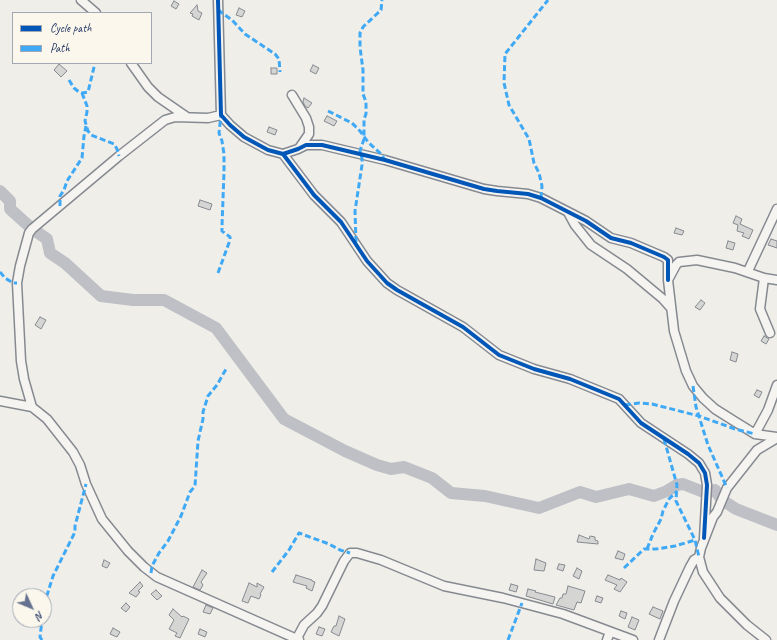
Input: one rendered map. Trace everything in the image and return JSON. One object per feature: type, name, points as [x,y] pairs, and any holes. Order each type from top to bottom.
[{"type":"street","points":[[81,0],[95,12]]},
{"type":"street","points":[[218,0],[221,115],[244,137],[268,150],[283,154],[310,144],[322,144],[348,152],[360,153],[484,189],[528,194],[541,198],[586,222],[611,238],[631,243],[668,260],[668,280],[674,331],[686,371],[693,386],[715,409],[755,434],[777,438],[757,450],[727,488],[704,538],[699,557],[703,572],[720,598],[747,625],[766,640]]},
{"type":"street","points":[[132,64],[148,87],[158,97],[187,117]]},
{"type":"street","points":[[292,95],[306,118],[309,127],[309,134],[298,149]]},
{"type":"street","points":[[32,407],[20,361],[17,284],[20,266],[29,233],[32,228],[118,156],[165,120],[175,117],[208,118],[221,115]]},
{"type":"street","points":[[283,154],[314,196],[337,217],[367,261],[387,283],[463,328],[499,355],[534,369],[570,379],[619,399],[641,423],[699,463],[705,473],[707,485],[704,538]]},
{"type":"street","points":[[748,271],[777,209]]},
{"type":"street","points":[[569,214],[575,225],[591,245],[627,269],[663,299],[671,308]]},
{"type":"street","points":[[668,280],[679,262],[696,260],[748,271],[764,278],[777,280]]},
{"type":"street","points":[[764,278],[760,309],[770,333]]},
{"type":"street","points":[[755,434],[768,410],[777,385]]},
{"type":"street","points":[[0,401],[32,407],[47,419],[73,452],[80,465],[86,484],[102,519],[128,551],[157,578],[297,640],[304,624],[317,613],[322,606],[344,561],[350,553],[366,555],[381,560],[444,586],[522,603],[563,614],[609,636],[633,640]]},
{"type":"street","points":[[659,640],[674,601],[690,567],[694,560],[699,557]]},
{"type":"building","points":[[174,1],[179,4],[176,9],[171,6]]},
{"type":"building","points":[[197,5],[198,11],[202,13],[199,20],[190,13]]},
{"type":"building","points":[[239,8],[245,11],[242,17],[236,15]]},
{"type":"building","points":[[59,64],[67,71],[61,77],[54,70]]},
{"type":"building","points":[[313,65],[319,68],[316,74],[310,71]]},
{"type":"building","points":[[271,68],[277,68],[277,74],[271,74]]},
{"type":"building","points":[[304,98],[312,103],[308,108],[303,102]]},
{"type":"building","points":[[327,116],[337,121],[334,126],[324,121]]},
{"type":"building","points":[[269,127],[277,130],[275,135],[267,132]]},
{"type":"building","points":[[200,200],[212,204],[210,210],[198,206]]},
{"type":"building","points":[[736,216],[742,219],[740,224],[753,230],[749,239],[742,236],[744,233],[737,231],[738,225],[733,223]]},
{"type":"building","points":[[676,228],[684,231],[682,235],[674,233]]},
{"type":"building","points":[[771,239],[777,241],[777,248],[768,245]]},
{"type":"building","points":[[728,241],[735,243],[733,250],[726,248]]},
{"type":"building","points":[[701,300],[705,303],[700,310],[695,307]]},
{"type":"building","points":[[40,317],[46,320],[41,329],[35,325]]},
{"type":"building","points":[[764,336],[769,339],[766,344],[761,341]]},
{"type":"building","points":[[732,352],[738,354],[736,362],[730,360]]},
{"type":"building","points":[[757,390],[762,392],[759,398],[754,395]]},
{"type":"building","points":[[579,535],[589,539],[590,536],[595,537],[598,544],[577,542]]},
{"type":"building","points":[[618,551],[625,554],[623,560],[615,558]]},
{"type":"building","points":[[536,559],[546,563],[544,571],[534,570]]},
{"type":"building","points":[[104,560],[110,563],[107,568],[102,566]]},
{"type":"building","points":[[559,564],[565,565],[563,571],[557,569]]},
{"type":"building","points":[[577,568],[582,571],[579,579],[573,576]]},
{"type":"building","points":[[202,570],[207,573],[201,582],[203,585],[200,590],[193,587]]},
{"type":"building","points":[[296,575],[315,582],[312,591],[306,588],[307,586],[293,582]]},
{"type":"building","points":[[608,575],[620,580],[621,578],[627,582],[620,592],[614,589],[617,585],[605,580]]},
{"type":"building","points":[[140,582],[143,586],[138,591],[140,592],[136,597],[129,593]]},
{"type":"building","points":[[249,583],[257,587],[257,583],[264,587],[259,599],[251,596],[248,603],[242,601]]},
{"type":"building","points":[[511,584],[518,586],[516,592],[509,590]]},
{"type":"building","points":[[568,586],[585,591],[581,603],[577,602],[574,610],[556,605],[560,598],[562,598],[563,594],[566,594]]},
{"type":"building","points":[[528,589],[555,597],[553,604],[526,596]]},
{"type":"building","points":[[156,590],[162,596],[157,600],[151,594]]},
{"type":"building","points":[[597,596],[603,598],[601,603],[595,601]]},
{"type":"building","points":[[126,603],[130,607],[126,612],[121,608]]},
{"type":"building","points":[[206,605],[213,608],[210,614],[203,612]]},
{"type":"building","points":[[653,607],[663,611],[660,619],[649,614]]},
{"type":"building","points":[[173,609],[182,617],[183,616],[189,619],[180,638],[175,636],[177,633],[169,629],[174,620],[169,615]]},
{"type":"building","points":[[621,611],[627,613],[625,619],[619,616]]},
{"type":"building","points":[[339,616],[345,619],[339,636],[331,632],[334,626],[336,626]]},
{"type":"building","points":[[632,617],[639,620],[635,630],[628,627]]},
{"type":"building","points":[[319,627],[325,629],[322,636],[316,634]]},
{"type":"building","points":[[113,628],[120,632],[117,637],[110,634]]},
{"type":"building","points":[[200,629],[207,632],[205,637],[198,634]]},
{"type":"waterway","points":[[0,191],[10,201],[10,209],[30,227]]},
{"type":"waterway","points":[[34,230],[47,239],[50,253],[65,263],[101,296],[133,300],[164,300],[216,328],[284,419],[345,451],[377,465],[391,469],[404,467],[432,478],[451,493],[485,496],[539,508],[580,492],[596,497],[629,489],[654,496],[677,485],[683,484],[706,493],[715,490],[722,500],[736,509],[777,525]]},
{"type":"marked path","points":[[356,242],[355,211],[362,165],[360,151],[364,139],[364,119],[366,114],[366,102],[363,94],[360,33],[363,27],[381,10],[382,0]]},
{"type":"marked path","points":[[541,198],[542,186],[539,173],[534,163],[529,139],[509,105],[504,83],[505,54],[548,0]]},
{"type":"marked path","points":[[218,10],[232,20],[245,34],[275,54],[279,59],[280,72]]},
{"type":"marked path","points":[[69,80],[74,88],[79,92],[88,92],[95,64]]},
{"type":"marked path","points":[[82,93],[87,106],[85,121],[88,131],[91,135],[114,144],[119,156]]},
{"type":"marked path","points":[[328,111],[352,123],[385,160]]},
{"type":"marked path","points":[[218,273],[230,240],[230,237],[222,231],[224,154],[219,133],[221,115]]},
{"type":"marked path","points":[[60,206],[60,196],[67,181],[82,158],[86,126]]},
{"type":"marked path","points":[[0,272],[5,278],[13,283],[17,283]]},
{"type":"marked path","points":[[151,573],[152,566],[168,541],[181,516],[190,492],[195,486],[198,441],[203,412],[208,396],[217,385],[226,369]]},
{"type":"marked path","points":[[693,386],[696,407],[708,445],[727,488]]},
{"type":"marked path","points":[[625,405],[639,403],[652,404],[699,416],[735,429],[755,434]]},
{"type":"marked path","points":[[664,439],[677,485],[676,501],[695,540],[699,557]]},
{"type":"marked path","points":[[49,588],[53,576],[75,532],[75,526],[86,484]]},
{"type":"marked path","points":[[647,549],[669,499],[677,491]]},
{"type":"marked path","points":[[272,572],[289,550],[299,533],[350,553]]},
{"type":"marked path","points":[[624,568],[644,549],[675,546],[695,540]]},
{"type":"marked path","points":[[508,640],[522,603]]},
{"type":"marked path","points":[[41,628],[40,637],[42,640]]},
{"type":"cycle path","points":[[218,0],[221,115],[230,125],[244,137],[268,150],[283,154],[314,195],[341,222],[367,261],[387,283],[463,327],[499,355],[534,369],[570,379],[619,399],[641,423],[699,463],[705,473],[707,485],[704,538]]},
{"type":"cycle path","points":[[283,154],[306,145],[322,145],[385,160],[484,189],[528,194],[541,198],[586,221],[611,238],[631,243],[664,257],[668,260],[668,280]]}]
